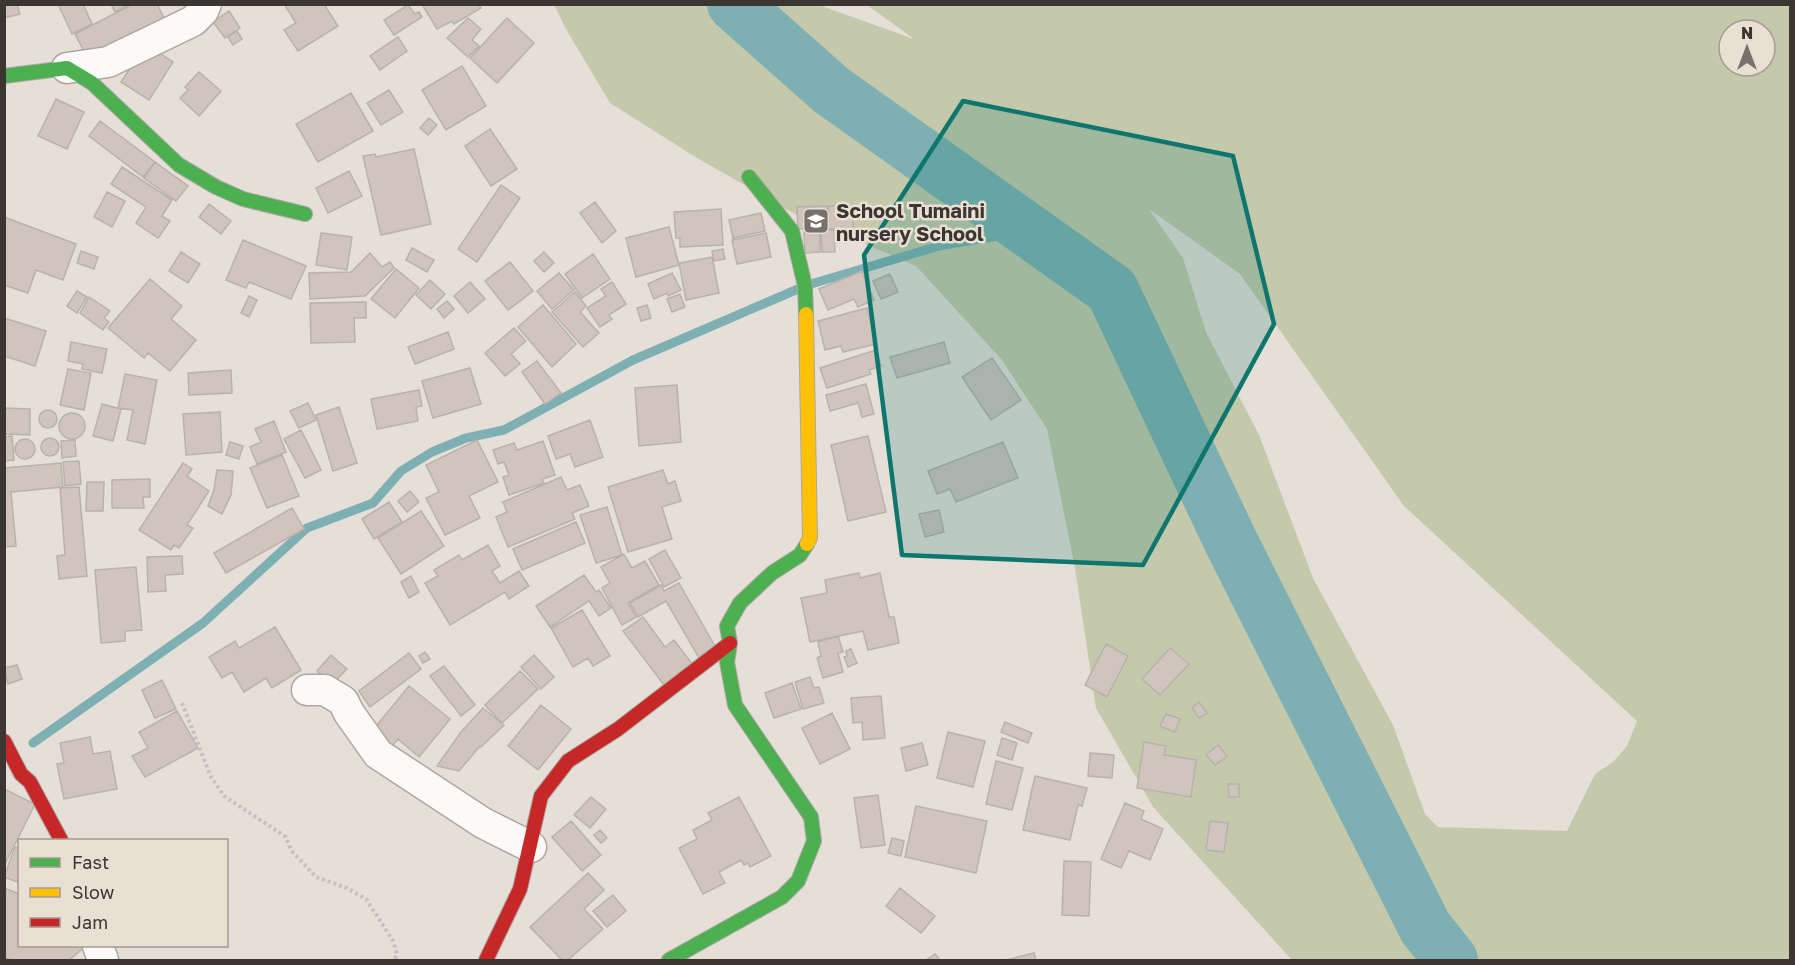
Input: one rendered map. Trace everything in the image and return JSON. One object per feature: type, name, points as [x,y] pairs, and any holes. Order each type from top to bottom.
[{"type":"street","points":[[4,76],[108,62],[193,21],[203,11],[206,4]]},
{"type":"street","points":[[67,68],[92,83],[114,102],[179,165],[216,187],[243,199],[305,214]]},
{"type":"street","points":[[669,960],[782,897],[798,881],[814,841],[811,817],[735,705],[727,662],[730,643],[727,626],[740,603],[772,573],[800,555],[810,538],[805,286],[792,231],[749,177]]},
{"type":"street","points":[[486,960],[520,889],[541,796],[568,762],[618,729],[730,643]]},
{"type":"street","points":[[307,690],[325,690],[343,701],[378,754],[483,823],[531,848]]},
{"type":"street","points":[[7,755],[30,782],[60,839]]},
{"type":"path","points":[[182,703],[211,777],[224,796],[286,837],[291,850],[316,877],[347,888],[366,899],[393,941],[397,954],[394,960]]},
{"type":"highlighted area","points":[[963,101],[1233,156],[1274,324],[1143,565],[902,555],[864,255]]},
{"type":"green space","points":[[554,5],[819,5],[914,39],[867,5],[1790,5],[1790,960],[1292,960],[1153,807],[1096,708],[1075,568],[1047,429],[1002,360],[916,266],[795,214],[697,158],[610,103]],"holes":[[[1149,209],[1240,274],[1404,506],[1637,721],[1627,746],[1613,762],[1595,774],[1567,831],[1438,827],[1425,814],[1393,725],[1313,578],[1259,435],[1206,332],[1183,258]]]},
{"type":"building","points":[[4,4],[17,4],[20,14],[4,18]]},
{"type":"building","points":[[58,4],[83,4],[92,24],[72,34]]},
{"type":"building","points":[[111,4],[131,4],[115,12]]},
{"type":"building","points":[[133,4],[157,4],[164,18],[87,57],[75,34]]},
{"type":"building","points":[[284,4],[324,4],[338,26],[298,51],[284,30],[296,23]]},
{"type":"building","points":[[426,4],[478,4],[481,8],[454,24],[452,21],[437,29],[423,6]]},
{"type":"building","points":[[408,5],[415,14],[419,12],[422,17],[394,35],[384,20]]},
{"type":"building","points":[[229,11],[240,28],[225,38],[213,22]]},
{"type":"building","points":[[468,18],[481,29],[472,40],[479,46],[468,57],[447,38]]},
{"type":"building","points":[[507,18],[534,43],[497,83],[470,58]]},
{"type":"building","points":[[237,31],[242,39],[233,45],[228,37]]},
{"type":"building","points":[[398,37],[407,51],[380,70],[370,56]]},
{"type":"building","points":[[146,44],[173,62],[149,100],[121,82]]},
{"type":"building","points":[[462,66],[486,106],[446,130],[422,90]]},
{"type":"building","points":[[199,72],[221,91],[199,116],[180,98],[188,90],[185,87]]},
{"type":"building","points":[[389,90],[403,112],[381,125],[367,103]]},
{"type":"building","points":[[351,93],[373,131],[318,162],[296,124]]},
{"type":"building","points":[[56,99],[84,112],[67,149],[38,136]]},
{"type":"building","points":[[429,118],[437,125],[428,135],[420,128]]},
{"type":"building","points":[[100,121],[155,162],[143,177],[89,136]]},
{"type":"building","points":[[490,129],[517,169],[491,186],[465,146]]},
{"type":"building","points":[[414,149],[431,224],[381,235],[363,156],[375,154],[376,157]]},
{"type":"building","points":[[155,162],[188,186],[176,201],[144,178]]},
{"type":"building","points":[[122,167],[172,200],[162,216],[170,221],[158,238],[136,223],[146,207],[111,184]]},
{"type":"building","points":[[349,171],[362,196],[328,213],[316,188]]},
{"type":"building","points":[[501,185],[520,198],[477,262],[458,249]]},
{"type":"building","points":[[107,192],[125,201],[112,227],[94,217]]},
{"type":"building","points":[[595,202],[616,231],[602,243],[580,213]]},
{"type":"building","points":[[209,204],[231,221],[221,234],[199,217]]},
{"type":"building","points":[[827,206],[828,228],[798,229],[797,207]]},
{"type":"building","points":[[828,206],[853,206],[853,229],[828,229]]},
{"type":"building","points":[[721,209],[723,245],[680,247],[680,238],[676,238],[674,212]]},
{"type":"building","points":[[761,213],[765,231],[733,238],[729,220]]},
{"type":"building","points":[[4,217],[76,244],[63,280],[36,270],[28,293],[4,285]]},
{"type":"building","points":[[669,227],[679,265],[636,277],[626,238]]},
{"type":"building","points":[[834,230],[835,252],[822,252],[821,231]]},
{"type":"building","points":[[820,231],[820,252],[805,253],[804,232]]},
{"type":"building","points":[[321,233],[352,237],[347,270],[316,265]]},
{"type":"building","points":[[766,233],[771,257],[737,264],[732,240]]},
{"type":"building","points":[[243,240],[306,266],[291,299],[249,282],[246,288],[226,280]]},
{"type":"building","points":[[412,248],[434,260],[427,272],[406,260]]},
{"type":"building","points":[[723,249],[725,259],[714,261],[712,251]]},
{"type":"building","points":[[81,251],[98,257],[94,269],[77,263]]},
{"type":"building","points":[[181,252],[200,264],[188,283],[169,271]]},
{"type":"building","points":[[544,252],[554,263],[544,272],[534,261]]},
{"type":"building","points":[[370,253],[382,267],[390,262],[394,268],[365,296],[310,299],[309,273],[351,272]]},
{"type":"building","points":[[593,254],[610,279],[582,298],[565,274]]},
{"type":"building","points":[[712,257],[719,293],[686,300],[679,263]]},
{"type":"building","points":[[510,262],[533,291],[508,310],[485,281]]},
{"type":"building","points":[[396,269],[419,288],[395,318],[371,299]]},
{"type":"building","points":[[862,271],[874,300],[858,307],[854,299],[828,310],[819,289]]},
{"type":"building","points":[[559,273],[574,290],[552,309],[537,291]]},
{"type":"building","points":[[672,273],[681,290],[654,299],[648,284]]},
{"type":"building","points":[[890,274],[898,292],[881,299],[873,281]]},
{"type":"building","points":[[150,279],[182,306],[171,319],[196,340],[170,371],[148,353],[144,358],[108,328]]},
{"type":"building","points":[[430,280],[445,294],[431,309],[416,295]]},
{"type":"building","points":[[470,282],[485,299],[468,313],[454,296]]},
{"type":"building","points":[[612,282],[626,304],[609,315],[612,319],[600,327],[587,308],[606,296],[601,289]]},
{"type":"building","points":[[77,291],[87,297],[77,313],[67,306]]},
{"type":"building","points":[[575,292],[586,306],[580,312],[599,333],[583,347],[552,312]]},
{"type":"building","points":[[680,294],[685,307],[672,312],[667,299]]},
{"type":"building","points":[[249,296],[257,300],[249,317],[241,313]]},
{"type":"building","points":[[89,297],[110,311],[104,318],[109,322],[103,330],[80,313]]},
{"type":"building","points":[[447,301],[454,309],[444,318],[437,309]]},
{"type":"building","points":[[366,302],[366,318],[354,318],[355,342],[311,343],[310,303]]},
{"type":"building","points":[[543,305],[576,344],[552,367],[518,327]]},
{"type":"building","points":[[647,305],[651,318],[641,321],[637,308]]},
{"type":"building","points":[[867,308],[876,344],[843,352],[841,346],[825,350],[818,321]]},
{"type":"building","points":[[4,318],[46,331],[35,366],[4,356]]},
{"type":"building","points":[[514,328],[526,341],[511,354],[520,364],[505,376],[485,353]]},
{"type":"building","points":[[448,332],[454,349],[415,364],[408,347]]},
{"type":"building","points":[[71,342],[107,349],[102,373],[82,369],[83,364],[68,361]]},
{"type":"building","points":[[944,342],[950,363],[897,378],[890,357]]},
{"type":"building","points":[[876,350],[881,366],[869,370],[871,374],[827,388],[820,368]]},
{"type":"building","points":[[992,358],[1021,400],[991,420],[962,377]]},
{"type":"building","points":[[537,361],[561,393],[545,404],[522,372]]},
{"type":"building","points":[[470,368],[481,404],[433,418],[422,381]]},
{"type":"building","points":[[68,369],[91,373],[84,410],[60,405]]},
{"type":"building","points":[[231,370],[232,393],[189,395],[188,373]]},
{"type":"building","points":[[125,374],[157,380],[145,444],[127,440],[133,410],[118,408]]},
{"type":"building","points":[[866,384],[874,414],[862,417],[858,403],[830,411],[826,395]]},
{"type":"building","points":[[677,385],[681,442],[639,446],[635,388]]},
{"type":"building","points":[[419,390],[422,406],[416,407],[418,421],[377,429],[371,399]]},
{"type":"building","points":[[308,403],[316,420],[299,428],[290,411]]},
{"type":"building","points":[[102,404],[121,409],[113,441],[93,436]]},
{"type":"building","points":[[339,407],[357,463],[333,471],[316,415]]},
{"type":"building","points":[[4,408],[30,409],[30,435],[4,434]]},
{"type":"building","points":[[48,410],[54,413],[57,419],[54,425],[48,428],[42,425],[39,419],[42,413]]},
{"type":"building","points":[[220,412],[222,452],[186,455],[183,414]]},
{"type":"building","points":[[72,413],[81,417],[85,426],[81,435],[72,439],[63,435],[59,426],[63,417]]},
{"type":"building","points":[[590,420],[603,457],[575,467],[570,454],[556,459],[548,436]]},
{"type":"building","points":[[274,421],[286,452],[257,464],[250,447],[261,442],[255,429]]},
{"type":"building","points":[[301,430],[321,470],[305,478],[284,439]]},
{"type":"building","points":[[12,436],[14,460],[4,461],[4,437]]},
{"type":"building","points":[[868,436],[886,512],[848,521],[831,445]]},
{"type":"building","points":[[46,438],[54,438],[59,443],[57,454],[46,456],[41,451],[41,443]]},
{"type":"building","points":[[25,439],[32,442],[35,449],[32,456],[25,459],[18,456],[15,449],[18,442]]},
{"type":"building","points":[[75,440],[76,456],[62,458],[61,441]]},
{"type":"building","points":[[477,440],[498,482],[469,496],[480,518],[445,535],[426,498],[439,492],[426,465]]},
{"type":"building","points":[[543,441],[555,475],[542,479],[544,483],[509,495],[503,477],[509,475],[504,462],[498,464],[493,450],[514,443],[517,450]]},
{"type":"building","points":[[230,442],[243,446],[239,459],[226,455]]},
{"type":"building","points":[[1003,442],[1018,478],[956,502],[950,489],[937,494],[928,471]]},
{"type":"building","points":[[282,455],[299,496],[267,508],[250,468]]},
{"type":"building","points":[[79,461],[81,484],[65,486],[63,462]]},
{"type":"building","points":[[61,463],[63,487],[11,492],[16,546],[4,547],[4,468]]},
{"type":"building","points":[[183,463],[192,469],[187,476],[209,491],[187,525],[193,528],[179,548],[174,545],[171,550],[139,530]]},
{"type":"building","points":[[217,470],[233,471],[231,495],[222,514],[208,506],[214,490]]},
{"type":"building","points":[[663,470],[668,484],[675,481],[681,501],[662,507],[672,539],[628,552],[608,487]]},
{"type":"building","points":[[561,477],[567,490],[580,485],[589,506],[572,513],[575,519],[508,547],[496,517],[507,512],[503,502]]},
{"type":"building","points":[[150,479],[150,497],[143,497],[144,508],[112,508],[112,480]]},
{"type":"building","points":[[87,482],[104,482],[103,511],[86,511]]},
{"type":"building","points":[[79,487],[87,576],[59,579],[57,556],[65,555],[60,488]]},
{"type":"building","points":[[410,491],[419,502],[407,512],[398,501]]},
{"type":"building","points":[[389,502],[402,522],[374,539],[362,519]]},
{"type":"building","points":[[607,507],[622,555],[596,563],[580,515]]},
{"type":"building","points":[[292,508],[304,529],[226,573],[214,553]]},
{"type":"building","points":[[939,510],[944,532],[925,537],[919,514]]},
{"type":"building","points":[[421,511],[444,546],[401,574],[378,538]]},
{"type":"building","points":[[576,522],[585,543],[522,570],[513,549]]},
{"type":"building","points":[[488,545],[500,566],[492,571],[500,583],[519,571],[529,586],[509,599],[505,592],[450,625],[425,583],[438,576],[434,570],[459,555],[462,560]]},
{"type":"building","points":[[665,550],[681,578],[664,587],[649,559]]},
{"type":"building","points":[[624,554],[632,568],[645,561],[659,585],[628,603],[636,617],[622,625],[602,588],[610,583],[601,567]]},
{"type":"building","points":[[182,556],[183,574],[165,575],[166,591],[148,592],[147,557]]},
{"type":"building","points":[[136,567],[142,630],[125,631],[125,641],[101,643],[95,570]]},
{"type":"building","points":[[859,573],[860,578],[880,573],[889,617],[894,617],[899,643],[868,650],[863,631],[810,642],[801,598],[827,593],[825,580]]},
{"type":"building","points":[[584,575],[596,592],[599,590],[611,608],[599,616],[589,601],[550,627],[536,606]]},
{"type":"building","points":[[411,576],[419,592],[409,598],[401,582]]},
{"type":"building","points":[[679,583],[716,648],[699,658],[666,601],[638,617],[630,603],[661,585],[664,591]]},
{"type":"building","points":[[582,610],[610,656],[593,666],[588,658],[573,667],[551,628]]},
{"type":"building","points":[[643,617],[665,647],[674,640],[693,665],[664,685],[623,631]]},
{"type":"building","points":[[275,627],[301,670],[272,688],[266,678],[244,692],[232,672],[222,678],[209,657],[235,641],[239,648]]},
{"type":"building","points":[[838,636],[843,652],[838,653],[843,672],[823,678],[817,658],[821,656],[818,642]]},
{"type":"building","points":[[1106,644],[1128,656],[1107,697],[1085,685]]},
{"type":"building","points":[[1170,648],[1189,664],[1160,695],[1142,679]]},
{"type":"building","points":[[851,649],[857,663],[848,667],[844,657],[847,656],[846,651]]},
{"type":"building","points":[[425,652],[430,659],[423,663],[419,656]]},
{"type":"building","points":[[409,653],[421,669],[370,707],[359,691]]},
{"type":"building","points":[[331,655],[347,669],[332,684],[317,671]]},
{"type":"building","points":[[534,655],[554,677],[541,689],[521,667]]},
{"type":"building","points":[[17,665],[22,679],[8,684],[4,668]]},
{"type":"building","points":[[444,666],[475,705],[461,716],[430,676]]},
{"type":"building","points":[[520,671],[538,689],[502,723],[485,705]]},
{"type":"building","points":[[810,677],[814,688],[819,687],[824,703],[803,709],[795,682]]},
{"type":"building","points":[[162,680],[176,709],[155,718],[142,690]]},
{"type":"building","points":[[792,683],[801,709],[774,718],[765,693]]},
{"type":"building","points":[[409,686],[450,719],[419,757],[398,739],[392,746],[373,730]]},
{"type":"building","points":[[881,696],[885,738],[863,740],[862,722],[853,723],[851,698]]},
{"type":"building","points":[[1199,702],[1207,713],[1199,718],[1192,708]]},
{"type":"building","points":[[541,705],[571,729],[538,770],[508,746]]},
{"type":"building","points":[[483,708],[504,725],[479,747],[459,771],[437,766],[461,732]]},
{"type":"building","points":[[177,711],[198,748],[145,777],[132,756],[148,748],[139,732]]},
{"type":"building","points":[[832,713],[850,749],[820,764],[802,728]]},
{"type":"building","points":[[1166,714],[1180,719],[1175,732],[1160,726]]},
{"type":"building","points":[[1005,722],[1032,733],[1028,743],[1001,732]]},
{"type":"building","points":[[948,732],[985,741],[973,787],[937,778]]},
{"type":"building","points":[[90,737],[93,754],[110,751],[117,789],[64,799],[57,764],[64,763],[60,743]]},
{"type":"building","points":[[1002,738],[1017,743],[1012,760],[997,755]]},
{"type":"building","points":[[1144,742],[1166,746],[1164,755],[1196,760],[1191,797],[1137,788]]},
{"type":"building","points":[[922,743],[928,765],[906,771],[901,748]]},
{"type":"building","points":[[1218,745],[1227,756],[1215,765],[1206,755]]},
{"type":"building","points":[[1090,753],[1114,755],[1112,778],[1088,776]]},
{"type":"building","points":[[996,761],[1023,768],[1012,810],[986,804]]},
{"type":"building","points":[[1035,776],[1087,788],[1082,806],[1078,805],[1070,840],[1023,830]]},
{"type":"building","points":[[1228,784],[1239,784],[1239,797],[1229,797]]},
{"type":"building","points":[[4,789],[35,804],[4,866]]},
{"type":"building","points":[[878,795],[885,845],[861,848],[854,798]]},
{"type":"building","points":[[591,797],[606,809],[590,828],[574,815]]},
{"type":"building","points":[[739,797],[771,856],[750,867],[748,863],[744,865],[741,860],[719,872],[725,883],[703,894],[679,848],[697,839],[693,830],[712,820],[708,813]]},
{"type":"building","points":[[1125,803],[1144,811],[1141,819],[1163,829],[1150,860],[1129,851],[1121,868],[1101,859]]},
{"type":"building","points":[[916,806],[987,821],[976,873],[905,857]]},
{"type":"building","points":[[571,821],[601,855],[582,871],[552,837]]},
{"type":"building","points":[[1210,821],[1228,823],[1224,852],[1206,850]]},
{"type":"building","points":[[600,830],[607,838],[601,843],[594,835]]},
{"type":"building","points":[[892,838],[904,841],[901,856],[888,853]]},
{"type":"building","points":[[15,847],[18,848],[18,882],[4,877]]},
{"type":"building","points":[[1064,861],[1091,862],[1089,916],[1062,915]]},
{"type":"building","points":[[588,873],[604,890],[584,909],[603,929],[568,960],[562,960],[530,927]]},
{"type":"building","points":[[4,888],[18,893],[18,947],[85,947],[69,960],[11,960],[4,957]]},
{"type":"building","points":[[900,888],[935,916],[921,933],[886,906]]},
{"type":"building","points":[[613,895],[626,911],[607,927],[593,911]]},
{"type":"building","points":[[1034,953],[1036,960],[1006,960]]},
{"type":"building","points":[[935,954],[940,960],[926,960]]},
{"type":"waterway","points":[[734,4],[831,90],[1112,290],[1230,540],[1425,927],[1451,960]]},
{"type":"waterway","points":[[811,284],[939,246],[1028,231]]},
{"type":"waterway","points":[[33,743],[203,623],[307,528],[373,503],[401,471],[432,452],[466,438],[504,430],[633,360],[798,289]]},
{"type":"traffic: fast","points":[[4,76],[67,68],[92,83],[179,165],[216,187],[243,199],[305,214]]},
{"type":"traffic: fast","points":[[749,177],[792,231],[805,286],[806,314]]},
{"type":"traffic: fast","points":[[669,960],[782,897],[798,881],[814,841],[811,817],[735,705],[727,662],[730,643],[727,626],[740,603],[772,573],[800,555],[807,544]]},
{"type":"traffic: slow","points":[[806,314],[810,538],[807,544]]},
{"type":"traffic: jam","points":[[486,960],[520,889],[541,796],[568,761],[618,729],[730,643]]},
{"type":"traffic: jam","points":[[4,741],[21,774],[30,782],[60,839]]},
{"type":"place","name":"School Tumaini nursery School","points":[[816,221]]}]
